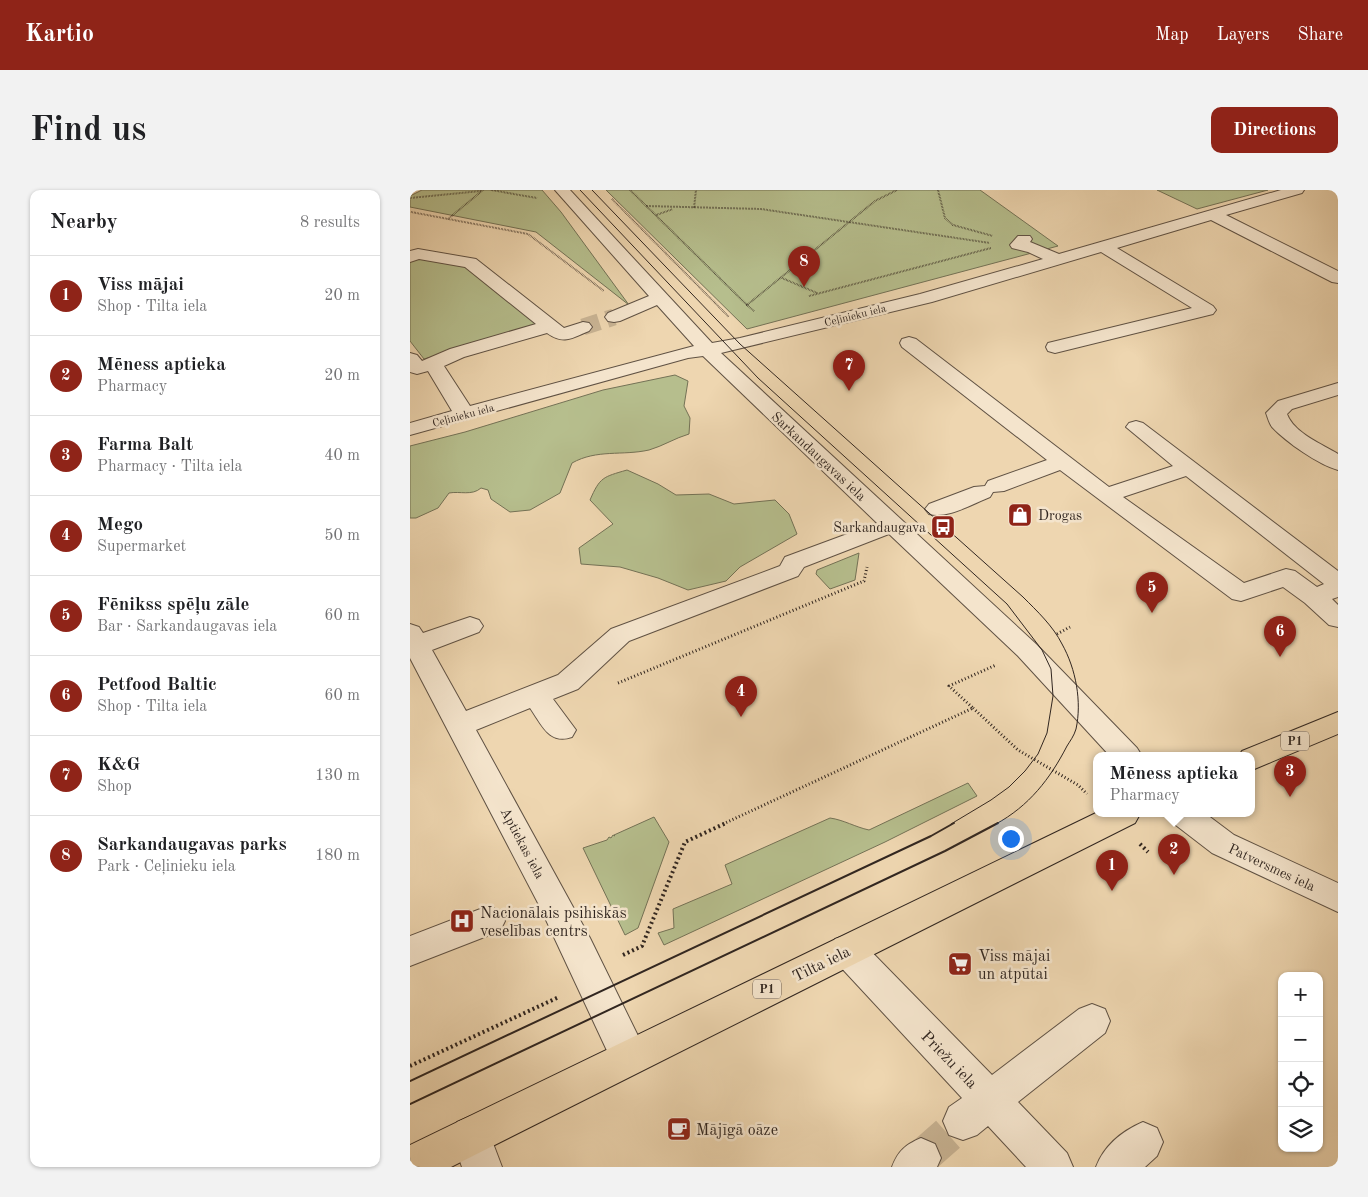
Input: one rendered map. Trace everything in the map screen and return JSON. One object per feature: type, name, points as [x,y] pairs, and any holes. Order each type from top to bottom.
[{"type":"main road","name":"P1","points":[[1255,758],[1338,722]]},
{"type":"main road","name":"Tilta iela","points":[[410,1166],[476,1152],[629,1057],[1118,817]]},
{"type":"street","name":"Sarkandaugavas iela","points":[[562,190],[706,349],[883,528],[1051,674],[1123,752]]},
{"type":"street","name":"Ceļinieku iela","points":[[410,430],[706,349],[740,344],[926,298],[1297,190]]},
{"type":"street","points":[[1213,214],[1338,278]]},
{"type":"street","points":[[1017,242],[1057,259]]},
{"type":"street","points":[[1055,347],[1207,310],[1103,246]]},
{"type":"street","points":[[410,257],[418,254],[470,263],[562,335],[583,327]]},
{"type":"street","points":[[622,314],[659,298]]},
{"type":"street","points":[[410,359],[416,368],[432,364],[457,353],[550,326]]},
{"type":"street","points":[[909,343],[1106,495],[1241,592],[1286,577],[1314,597],[1338,619]]},
{"type":"street","points":[[432,364],[465,414]]},
{"type":"street","points":[[1338,389],[1285,405],[1276,413],[1280,423],[1299,439],[1338,463]]},
{"type":"street","points":[[1307,417],[1304,425],[1338,451]]},
{"type":"street","points":[[1136,427],[1338,583]]},
{"type":"street","points":[[937,509],[1064,461]]},
{"type":"street","points":[[1106,495],[1188,468]]},
{"type":"street","points":[[460,725],[568,682],[620,635],[790,571],[794,562],[883,528]]},
{"type":"street","points":[[1314,597],[1338,588]]},
{"type":"street","points":[[412,642],[470,626]]},
{"type":"street","name":"Aptiekas iela","points":[[412,642],[460,725],[571,935],[629,1057]]},
{"type":"street","points":[[534,694],[562,730]]},
{"type":"street","name":"Patversmes iela","points":[[1188,817],[1223,844],[1338,898]]},
{"type":"street","points":[[410,951],[488,921]]},
{"type":"street","name":"Priežu iela","points":[[847,950],[976,1111],[1053,1167]]},
{"type":"street","points":[[976,1111],[1092,1021]]},
{"type":"path","points":[[490,190],[538,198]]},
{"type":"path","points":[[608,196],[745,334],[759,339],[759,315],[630,190]]},
{"type":"path","points":[[694,208],[696,190]]},
{"type":"path","points":[[747,305],[848,222],[875,202],[897,190]]},
{"type":"path","points":[[938,190],[945,218],[953,225],[1017,242]]},
{"type":"path","points":[[410,198],[482,191]]},
{"type":"path","points":[[448,220],[458,214],[470,198],[482,191]]},
{"type":"path","points":[[646,206],[761,209],[983,243],[1017,242]]},
{"type":"path","points":[[656,215],[676,208]]},
{"type":"path","points":[[411,212],[528,234],[622,314]]},
{"type":"path","points":[[801,299],[1017,242]]},
{"type":"path","points":[[782,278],[818,293]]},
{"type":"path","points":[[609,687],[864,581],[883,528]]},
{"type":"path","points":[[1004,662],[949,686],[1018,750],[1078,785]]},
{"type":"path","points":[[659,905],[685,842],[973,708]]},
{"type":"path","points":[[410,1066],[560,997],[556,991]]},
{"type":"green space","points":[[422,190],[542,190],[561,212],[629,305],[536,232],[410,207],[410,196]]},
{"type":"green space","points":[[606,190],[980,190],[1058,246],[747,329]]},
{"type":"green space","points":[[1157,190],[1268,190],[1197,209]]},
{"type":"green space","points":[[417,258],[464,265],[542,326],[424,359],[410,341],[410,260]]},
{"type":"green space","points":[[675,375],[688,381],[684,406],[690,418],[689,434],[649,450],[600,454],[572,463],[560,493],[530,510],[510,512],[491,499],[488,490],[481,488],[470,493],[449,493],[438,508],[416,518],[410,518],[410,446],[465,432],[603,390]]},
{"type":"green space","points":[[627,470],[658,484],[676,495],[709,494],[734,504],[775,500],[789,514],[797,534],[740,567],[726,581],[688,590],[658,578],[620,567],[581,564],[579,548],[613,524],[590,500],[593,492],[603,479],[612,474]]},
{"type":"green space","points":[[859,553],[855,580],[830,589],[816,574],[817,570]]},
{"type":"green space","points":[[968,783],[977,796],[885,842],[664,945],[658,933],[674,928],[673,909],[732,884],[725,865],[830,818],[869,830]]},
{"type":"green space","points":[[654,817],[669,842],[638,928],[625,935],[583,848],[607,840],[613,835],[615,836]]},
{"type":"tunnel","points":[[583,327],[614,317]]},
{"type":"tunnel","points":[[921,1158],[963,1121]]},
{"type":"tram line","points":[[580,190],[758,378],[1007,604],[1042,650],[1051,669],[1053,696],[1047,733],[1038,754],[1009,787],[951,824]]},
{"type":"tram line","points":[[592,190],[740,344],[1023,597],[1058,637],[1071,664],[1078,697],[1078,719],[1075,732],[1053,770],[1038,791],[1019,809],[996,824]]},
{"type":"tram line","points":[[410,1081],[931,836],[954,823]]},
{"type":"tram line","points":[[410,1104],[945,851],[998,823]]},
{"type":"place","name":"Sarkandaugavas parks","points":[[804,287]]},
{"type":"place","name":"K&G","points":[[849,391]]},
{"type":"place","name":"Drogas","points":[[1020,515]]},
{"type":"place","name":"Sarkandaugava","points":[[943,527]]},
{"type":"place","name":"Fēnikss spēļu zāle","points":[[1152,613]]},
{"type":"place","name":"Petfood Baltic","points":[[1280,657]]},
{"type":"place","name":"Mego","points":[[741,717]]},
{"type":"place","name":"Farma Balt","points":[[1290,797]]},
{"type":"place","name":"Mēness aptieka","points":[[1174,875]]},
{"type":"place","name":"Viss mājai","points":[[1112,891]]},
{"type":"place","name":"Nacionālais psihiskās veselības centrs","points":[[462,921]]},
{"type":"place","name":"Viss mājai un atpūtai","points":[[960,964]]},
{"type":"place","name":"Mājīgā oāze","points":[[679,1129]]}]
